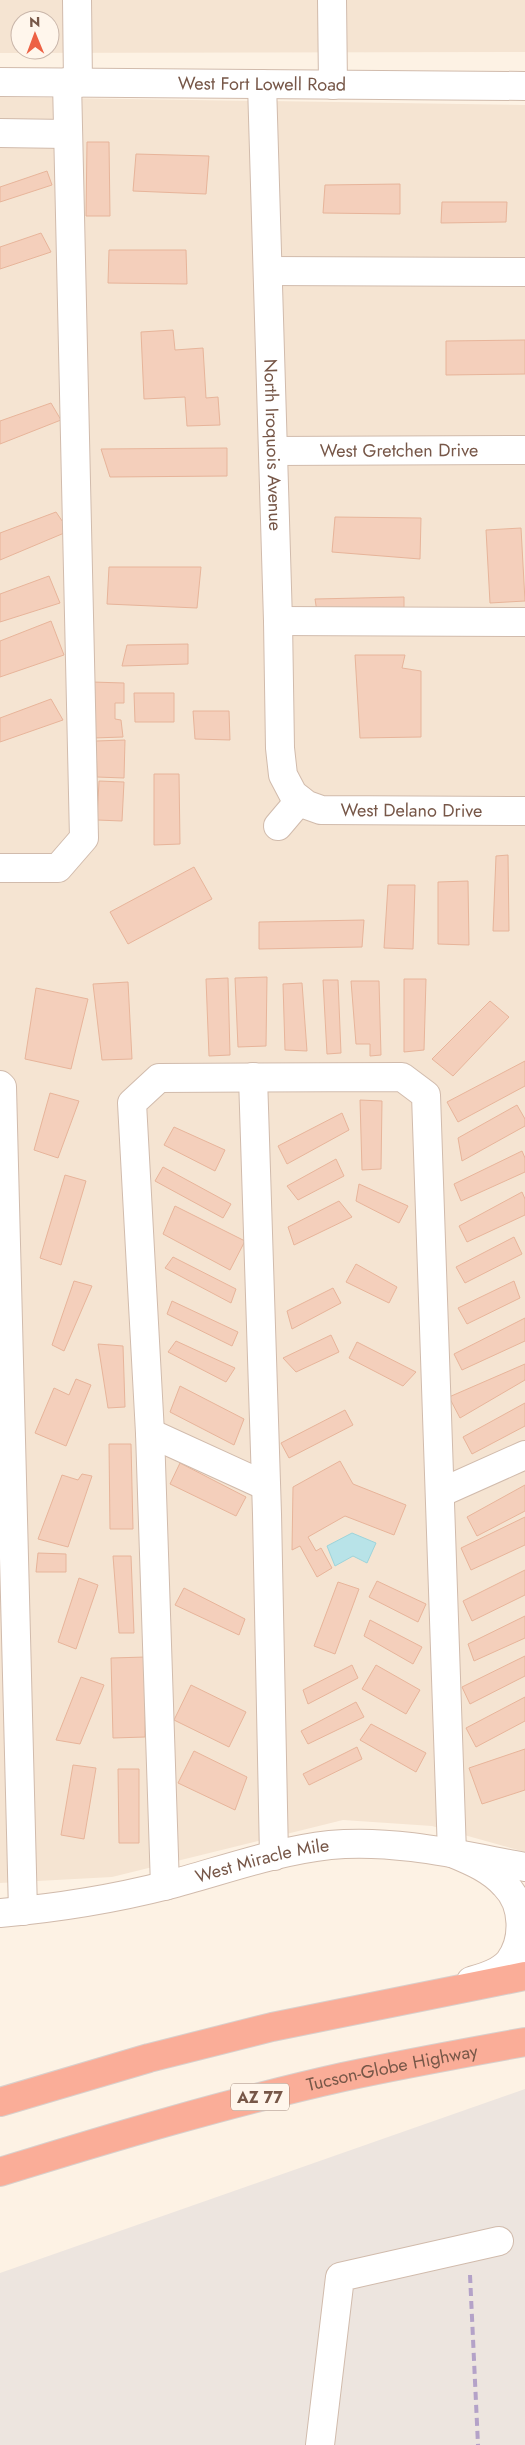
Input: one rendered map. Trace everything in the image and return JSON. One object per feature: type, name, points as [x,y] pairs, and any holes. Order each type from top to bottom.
[{"type":"highway","points":[[0,2102],[203,2044],[328,2015],[525,1976]]},
{"type":"highway","name":"Tucson-Globe Highway","points":[[0,2172],[140,2130],[270,2095],[415,2062],[525,2042]]},
{"type":"street","points":[[0,868],[58,868],[84,838],[67,134],[73,82],[77,0]]},
{"type":"street","points":[[332,0],[333,85]]},
{"type":"street","name":"West Fort Lowell Road","points":[[0,82],[525,86]]},
{"type":"street","name":"North Iroquois Avenue","points":[[262,84],[280,748],[283,775],[292,794],[300,800]]},
{"type":"street","points":[[0,133],[67,134]]},
{"type":"street","points":[[268,271],[525,272]]},
{"type":"street","name":"West Gretchen Drive","points":[[273,451],[525,450]]},
{"type":"street","points":[[278,621],[525,622]]},
{"type":"street","points":[[278,826],[300,800]]},
{"type":"street","name":"West Delano Drive","points":[[300,800],[321,810],[525,811]]},
{"type":"street","points":[[253,1077],[266,1486],[274,1856]]},
{"type":"street","points":[[165,1886],[150,1433],[132,1103],[159,1078],[402,1077],[426,1095],[452,1853],[492,1873],[504,1884],[517,1902],[522,1924],[521,1935],[514,1955],[499,1970],[429,1995]]},
{"type":"street","points":[[0,1085],[2,1087],[12,1912]]},
{"type":"street","points":[[150,1433],[266,1486]]},
{"type":"street","points":[[440,1493],[525,1454]]},
{"type":"street","name":"West Miracle Mile","points":[[12,1912],[90,1902],[165,1886],[274,1856],[328,1845],[412,1846],[525,1867]]},
{"type":"street","points":[[320,2445],[340,2277],[499,2241]]},
{"type":"shaded area","points":[[0,0],[525,0],[525,52],[60,53],[60,10],[10,10],[10,53],[0,53]]},
{"type":"shaded area","points":[[0,97],[525,105],[525,1852],[432,1826],[343,1820],[112,1877],[0,1883]]},
{"type":"shaded area","points":[[525,2089],[525,2445],[0,2445],[0,2273]]},
{"type":"water","points":[[352,1533],[376,1543],[367,1563],[353,1556],[335,1566],[327,1546]]},
{"type":"building","points":[[87,142],[109,142],[110,216],[86,216]]},
{"type":"building","points":[[136,154],[209,156],[206,194],[133,191]]},
{"type":"building","points":[[47,171],[52,185],[0,202],[0,187]]},
{"type":"building","points":[[400,184],[400,214],[323,213],[325,185]]},
{"type":"building","points":[[442,202],[507,202],[506,222],[441,223]]},
{"type":"building","points":[[41,233],[51,252],[0,269],[0,247]]},
{"type":"building","points":[[109,250],[186,250],[187,284],[108,283]]},
{"type":"building","points":[[173,330],[175,350],[203,348],[206,398],[218,397],[220,425],[187,426],[185,397],[144,399],[141,332]]},
{"type":"building","points":[[525,340],[525,374],[446,375],[446,341]]},
{"type":"building","points":[[51,403],[61,420],[0,444],[0,421]]},
{"type":"building","points":[[227,448],[227,476],[110,477],[101,449]]},
{"type":"building","points":[[56,512],[69,531],[0,560],[0,533]]},
{"type":"building","points":[[335,517],[421,518],[420,559],[332,552]]},
{"type":"building","points":[[521,528],[525,601],[490,603],[486,530]]},
{"type":"building","points":[[109,567],[201,567],[197,608],[107,604]]},
{"type":"building","points":[[49,576],[60,603],[0,622],[0,594]]},
{"type":"building","points":[[404,597],[404,610],[317,612],[315,599]]},
{"type":"building","points":[[51,621],[64,655],[0,677],[0,641]]},
{"type":"building","points":[[188,644],[188,664],[122,666],[127,645]]},
{"type":"building","points":[[355,655],[405,655],[402,668],[421,671],[421,737],[360,738]]},
{"type":"building","points":[[92,682],[124,683],[124,703],[115,703],[115,719],[121,720],[123,737],[93,738]]},
{"type":"building","points":[[134,693],[174,693],[174,722],[135,722]]},
{"type":"building","points":[[51,699],[63,720],[0,742],[0,718]]},
{"type":"building","points":[[193,711],[229,711],[230,740],[195,739]]},
{"type":"building","points":[[125,740],[124,778],[97,777],[96,741]]},
{"type":"building","points":[[154,774],[179,774],[180,844],[154,845]]},
{"type":"building","points":[[99,781],[124,782],[122,821],[97,820]]},
{"type":"building","points":[[508,855],[509,931],[493,931],[496,856]]},
{"type":"building","points":[[194,867],[212,899],[128,944],[110,912]]},
{"type":"building","points":[[468,881],[469,945],[438,944],[438,882]]},
{"type":"building","points":[[388,885],[415,885],[413,949],[384,948]]},
{"type":"building","points":[[364,920],[362,947],[259,949],[259,922]]},
{"type":"building","points":[[267,977],[266,1046],[238,1047],[235,978]]},
{"type":"building","points":[[228,978],[230,1055],[209,1056],[206,979]]},
{"type":"building","points":[[404,979],[426,979],[424,1050],[404,1052]]},
{"type":"building","points":[[323,980],[338,980],[341,1053],[327,1054]]},
{"type":"building","points":[[351,981],[379,981],[381,1055],[370,1056],[370,1044],[356,1044]]},
{"type":"building","points":[[128,982],[132,1059],[102,1060],[93,984]]},
{"type":"building","points":[[302,983],[307,1051],[285,1050],[283,984]]},
{"type":"building","points":[[36,988],[88,999],[71,1069],[25,1059]]},
{"type":"building","points":[[490,1001],[509,1017],[453,1076],[432,1059]]},
{"type":"building","points":[[525,1061],[525,1086],[458,1122],[447,1102]]},
{"type":"building","points":[[50,1093],[79,1101],[58,1158],[34,1150]]},
{"type":"building","points":[[360,1100],[382,1101],[381,1169],[362,1170]]},
{"type":"building","points":[[517,1105],[525,1119],[525,1126],[462,1161],[458,1138]]},
{"type":"building","points":[[342,1113],[349,1130],[287,1164],[278,1146]]},
{"type":"building","points":[[174,1127],[225,1150],[215,1171],[164,1145]]},
{"type":"building","points":[[522,1151],[525,1158],[525,1172],[461,1201],[454,1184]]},
{"type":"building","points":[[336,1159],[344,1176],[298,1200],[287,1186]]},
{"type":"building","points":[[163,1167],[231,1204],[223,1218],[155,1181]]},
{"type":"building","points":[[65,1175],[86,1181],[61,1265],[40,1258]]},
{"type":"building","points":[[359,1184],[408,1206],[399,1223],[356,1201]]},
{"type":"building","points":[[522,1192],[525,1199],[525,1215],[467,1242],[459,1226]]},
{"type":"building","points":[[339,1201],[352,1217],[294,1245],[288,1227]]},
{"type":"building","points":[[175,1206],[245,1241],[230,1270],[163,1234]]},
{"type":"building","points":[[514,1237],[522,1254],[465,1283],[456,1267]]},
{"type":"building","points":[[173,1257],[236,1289],[231,1303],[165,1268]]},
{"type":"building","points":[[356,1264],[397,1287],[389,1303],[346,1282]]},
{"type":"building","points":[[74,1281],[92,1286],[64,1351],[52,1345]]},
{"type":"building","points":[[514,1281],[520,1298],[467,1324],[458,1308]]},
{"type":"building","points":[[333,1288],[341,1303],[292,1329],[287,1311]]},
{"type":"building","points":[[172,1301],[238,1332],[232,1346],[167,1314]]},
{"type":"building","points":[[525,1318],[525,1341],[462,1370],[454,1354]]},
{"type":"building","points":[[331,1335],[339,1352],[296,1372],[283,1358]]},
{"type":"building","points":[[176,1341],[235,1368],[226,1382],[168,1352]]},
{"type":"building","points":[[357,1342],[416,1372],[403,1386],[349,1358]]},
{"type":"building","points":[[98,1344],[123,1346],[125,1407],[108,1408]]},
{"type":"building","points":[[525,1364],[525,1380],[460,1418],[449,1397]]},
{"type":"building","points":[[76,1379],[91,1385],[66,1446],[35,1433],[54,1388],[69,1395]]},
{"type":"building","points":[[180,1386],[244,1419],[234,1445],[170,1412]]},
{"type":"building","points":[[525,1403],[525,1426],[472,1454],[463,1437]]},
{"type":"building","points":[[345,1410],[353,1425],[289,1458],[281,1443]]},
{"type":"building","points":[[109,1444],[131,1444],[133,1529],[110,1529]]},
{"type":"building","points":[[340,1461],[353,1484],[406,1505],[394,1535],[345,1516],[308,1537],[316,1551],[321,1548],[332,1568],[317,1577],[300,1546],[292,1550],[293,1487]]},
{"type":"building","points":[[180,1463],[246,1497],[236,1516],[170,1484]]},
{"type":"building","points":[[82,1474],[92,1476],[68,1547],[38,1539],[62,1475],[78,1480]]},
{"type":"building","points":[[525,1485],[525,1511],[477,1536],[467,1517]]},
{"type":"building","points":[[525,1517],[525,1545],[471,1570],[461,1548]]},
{"type":"building","points":[[38,1553],[66,1554],[66,1572],[36,1572]]},
{"type":"building","points":[[113,1556],[131,1556],[134,1633],[119,1633]]},
{"type":"building","points":[[525,1570],[525,1595],[472,1621],[463,1601]]},
{"type":"building","points":[[79,1578],[98,1585],[76,1649],[58,1642]]},
{"type":"building","points":[[377,1581],[426,1604],[418,1622],[369,1597]]},
{"type":"building","points":[[338,1582],[359,1589],[335,1654],[314,1646]]},
{"type":"building","points":[[184,1588],[245,1619],[239,1635],[175,1605]]},
{"type":"building","points":[[525,1616],[525,1638],[474,1661],[468,1644]]},
{"type":"building","points":[[370,1620],[422,1647],[413,1664],[364,1636]]},
{"type":"building","points":[[525,1656],[525,1676],[470,1704],[462,1687]]},
{"type":"building","points":[[146,1657],[145,1737],[113,1738],[111,1658]]},
{"type":"building","points":[[352,1665],[358,1678],[308,1704],[303,1690]]},
{"type":"building","points":[[376,1665],[420,1690],[406,1714],[362,1689]]},
{"type":"building","points":[[81,1677],[104,1685],[80,1744],[56,1740]]},
{"type":"building","points":[[191,1685],[246,1712],[229,1747],[174,1720]]},
{"type":"building","points":[[525,1697],[525,1721],[476,1747],[466,1728]]},
{"type":"building","points":[[356,1702],[364,1717],[308,1744],[301,1731]]},
{"type":"building","points":[[371,1724],[426,1753],[416,1772],[360,1740]]},
{"type":"building","points":[[357,1747],[362,1759],[309,1785],[303,1774]]},
{"type":"building","points":[[525,1749],[525,1790],[482,1804],[469,1768]]},
{"type":"building","points":[[194,1751],[247,1777],[235,1810],[178,1783]]},
{"type":"building","points":[[73,1765],[96,1768],[84,1839],[61,1835]]},
{"type":"building","points":[[118,1769],[139,1769],[139,1843],[119,1843]]},
{"type":"railway","points":[[470,2275],[478,2445]]}]
